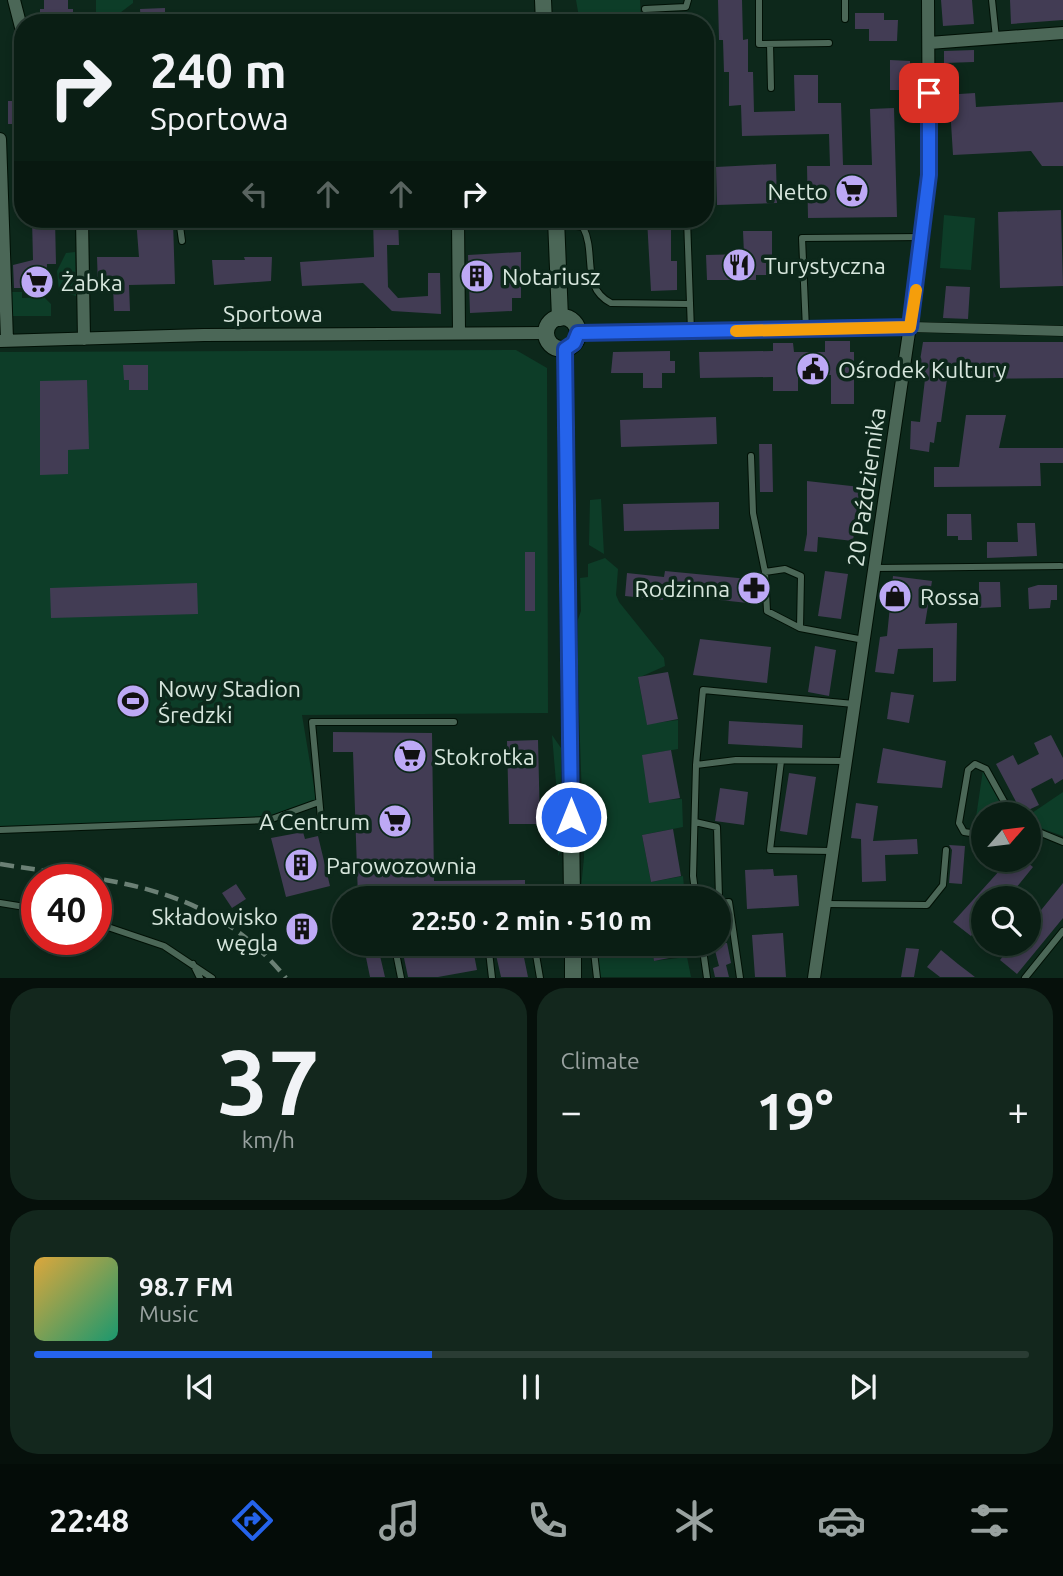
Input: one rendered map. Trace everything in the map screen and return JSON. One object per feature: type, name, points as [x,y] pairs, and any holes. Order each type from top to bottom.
[{"type":"street","name":"20 Października","points":[[814,978],[923,237],[929,175],[928,0]]},
{"type":"street","points":[[929,43],[1063,33]]},
{"type":"street","points":[[0,139],[3,340]]},
{"type":"street","points":[[82,228],[84,339]]},
{"type":"street","points":[[458,228],[459,332]]},
{"type":"street","points":[[556,228],[561,318]]},
{"type":"street","points":[[561,318],[572,321],[578,333],[574,343],[565,349],[552,345],[547,332],[551,323],[561,318]]},
{"type":"street","points":[[578,333],[806,331],[910,327],[1063,331]]},
{"type":"street","name":"Sportowa","points":[[3,340],[547,332]]},
{"type":"street","points":[[565,349],[572,886]]},
{"type":"street","points":[[573,956],[573,978]]},
{"type":"lane","points":[[645,9],[686,8],[688,0]]},
{"type":"lane","points":[[758,0],[759,44],[829,43]]},
{"type":"lane","points":[[845,0],[845,19]]},
{"type":"lane","points":[[992,0],[996,38]]},
{"type":"lane","points":[[770,44],[771,88]]},
{"type":"lane","points":[[180,228],[182,242]]},
{"type":"lane","points":[[584,228],[589,237],[592,282],[601,298],[611,303],[690,303]]},
{"type":"lane","points":[[687,228],[691,331]]},
{"type":"lane","points":[[806,331],[802,238],[923,237]]},
{"type":"lane","points":[[751,456],[752,513],[765,572],[767,611],[800,628],[864,640]]},
{"type":"lane","points":[[875,568],[1061,566]]},
{"type":"lane","points":[[765,572],[785,569],[801,576],[800,628]]},
{"type":"lane","points":[[694,886],[696,765],[703,690],[854,704]]},
{"type":"lane","points":[[322,829],[312,722],[454,722]]},
{"type":"lane","points":[[696,765],[736,760],[845,761]]},
{"type":"lane","points":[[781,761],[770,850],[832,851]]},
{"type":"lane","points":[[971,833],[964,832],[959,823],[968,770],[975,764],[986,769],[1004,802]]},
{"type":"lane","points":[[0,830],[269,820],[319,802]]},
{"type":"lane","points":[[695,822],[717,827],[719,886]]},
{"type":"lane","points":[[1041,832],[1063,842]]},
{"type":"lane","points":[[824,904],[927,905],[943,885],[946,850]]},
{"type":"lane","points":[[0,904],[21,907]]},
{"type":"lane","points":[[731,916],[740,978]]},
{"type":"lane","points":[[112,928],[164,946],[191,961],[212,978]]},
{"type":"lane","points":[[1025,978],[1063,931]]},
{"type":"lane","points":[[734,936],[744,934]]},
{"type":"lane","points":[[397,956],[401,978]]},
{"type":"lane","points":[[489,956],[492,978]]},
{"type":"lane","points":[[536,956],[540,978]]},
{"type":"lane","points":[[594,956],[597,978]]},
{"type":"lane","points":[[704,956],[707,978]]},
{"type":"lane","points":[[191,961],[194,978]]},
{"type":"lane","points":[[191,961],[200,978]]},
{"type":"green space","points":[[96,0],[133,0],[133,3],[119,14],[96,14]]},
{"type":"green space","points":[[576,0],[640,0],[641,14],[578,14]]},
{"type":"green space","points":[[944,215],[975,218],[971,270],[940,268]]},
{"type":"green space","points":[[75,252],[76,296],[59,291],[57,271],[66,253]]},
{"type":"green space","points":[[8,292],[22,292],[22,298],[44,297],[51,304],[51,316],[10,316]]},
{"type":"green space","points":[[516,350],[547,368],[548,713],[302,715],[316,799],[251,823],[0,833],[0,352]]},
{"type":"green space","points":[[601,499],[604,554],[589,545],[590,500]]},
{"type":"green space","points":[[605,558],[618,569],[616,595],[619,602],[664,658],[665,666],[638,678],[647,724],[678,720],[678,749],[643,755],[668,800],[682,799],[683,827],[642,835],[651,882],[683,876],[684,886],[581,886],[584,858],[576,625],[581,611],[580,578],[588,577],[588,564]]},
{"type":"green space","points":[[552,735],[561,748],[562,849],[558,856],[558,806]]},
{"type":"green space","points":[[983,770],[1000,802],[978,802]]},
{"type":"green space","points":[[1063,792],[1063,836],[1041,828],[1041,807]]},
{"type":"green space","points":[[598,956],[653,956],[654,961],[687,957],[691,977],[600,977]]},
{"type":"building","points":[[44,0],[68,0],[68,9],[73,9],[73,14],[40,14],[40,9],[44,9]]},
{"type":"building","points":[[718,0],[742,0],[743,40],[748,39],[748,72],[753,72],[754,112],[795,111],[794,75],[818,75],[818,103],[841,103],[843,165],[872,165],[870,109],[894,108],[897,217],[808,218],[807,166],[830,166],[829,134],[742,136],[741,105],[729,106],[729,72],[724,72],[723,40],[719,40]]},
{"type":"building","points":[[941,0],[972,0],[974,24],[943,26]]},
{"type":"building","points":[[1010,0],[1063,0],[1063,20],[1011,24]]},
{"type":"building","points":[[165,8],[165,14],[140,14],[140,9]]},
{"type":"building","points":[[855,13],[884,13],[884,20],[898,20],[897,41],[869,41],[869,29],[855,29]]},
{"type":"building","points":[[974,50],[974,62],[944,63],[944,51]]},
{"type":"building","points":[[890,60],[910,61],[910,90],[890,90]]},
{"type":"building","points":[[975,93],[976,107],[1063,102],[1063,166],[1042,166],[1031,151],[953,155],[950,107],[944,108],[944,95]]},
{"type":"building","points":[[8,101],[14,101],[14,124],[8,124]]},
{"type":"building","points":[[776,164],[777,203],[717,205],[716,167]]},
{"type":"building","points":[[1061,210],[1063,286],[1000,288],[998,212]]},
{"type":"building","points":[[32,228],[55,228],[56,264],[47,264],[46,288],[14,288],[13,265],[33,260]]},
{"type":"building","points":[[137,228],[173,228],[175,284],[129,285],[130,311],[114,311],[113,286],[98,286],[97,257],[139,257]]},
{"type":"building","points":[[373,228],[398,228],[399,245],[387,245],[388,287],[398,298],[428,296],[428,273],[440,273],[441,314],[392,311],[363,283],[302,286],[300,262],[374,257]]},
{"type":"building","points":[[648,228],[671,228],[671,261],[677,261],[677,290],[651,291]]},
{"type":"building","name":"Turystyczna","points":[[743,231],[772,231],[772,275],[756,275],[756,280],[707,280],[706,255],[744,254]]},
{"type":"building","points":[[521,252],[521,298],[512,298],[512,311],[470,313],[468,255]]},
{"type":"building","points":[[244,257],[272,257],[271,281],[214,285],[212,260],[245,260]]},
{"type":"building","points":[[946,286],[970,287],[968,319],[943,318]]},
{"type":"building","name":"Ośrodek Kultury","points":[[825,341],[850,341],[850,352],[854,352],[854,404],[831,404],[831,375],[798,376],[798,391],[773,391],[773,377],[700,378],[699,352],[773,351],[773,343],[793,343],[794,352],[825,352]]},
{"type":"building","points":[[923,342],[1063,342],[1063,378],[947,379],[941,422],[937,422],[934,443],[930,442],[929,452],[910,449],[911,421],[920,422],[925,379],[917,379]]},
{"type":"building","points":[[670,351],[670,361],[675,361],[675,373],[662,373],[662,388],[643,388],[643,373],[611,373],[613,352]]},
{"type":"building","points":[[123,365],[148,365],[148,390],[129,390],[129,380],[124,380]]},
{"type":"building","points":[[87,380],[89,449],[68,450],[68,474],[40,475],[40,381]]},
{"type":"building","points":[[966,415],[1006,415],[999,448],[1063,448],[1063,463],[1040,463],[1041,486],[934,487],[934,467],[959,467]]},
{"type":"building","points":[[716,417],[717,444],[621,447],[620,420]]},
{"type":"building","points":[[759,444],[772,444],[773,492],[760,492]]},
{"type":"building","points":[[807,481],[860,487],[853,541],[818,537],[817,552],[804,551],[807,534]]},
{"type":"building","points":[[719,502],[719,529],[624,531],[623,504]]},
{"type":"building","points":[[947,514],[971,514],[972,540],[958,540],[958,536],[947,536]]},
{"type":"building","points":[[1017,523],[1035,523],[1037,556],[987,558],[987,542],[1018,542]]},
{"type":"building","points":[[525,552],[535,552],[535,611],[525,611]]},
{"type":"building","points":[[665,571],[759,580],[761,597],[757,596],[757,604],[664,594],[663,600],[625,596],[627,573],[664,577]]},
{"type":"building","points":[[825,571],[848,574],[841,619],[818,616]]},
{"type":"building","points":[[893,576],[932,581],[925,624],[957,623],[956,681],[933,682],[933,648],[898,649],[894,674],[875,672],[880,637],[887,636]]},
{"type":"building","points":[[979,582],[1000,582],[1001,607],[979,608]]},
{"type":"building","points":[[197,583],[198,614],[51,618],[50,588]]},
{"type":"building","points":[[1057,585],[1057,600],[1051,600],[1050,608],[1029,609],[1028,588]]},
{"type":"building","points":[[700,639],[771,647],[767,683],[693,675]]},
{"type":"building","points":[[815,646],[836,650],[829,696],[808,692]]},
{"type":"building","points":[[668,672],[678,719],[647,725],[638,677]]},
{"type":"building","points":[[891,692],[914,695],[909,723],[887,719]]},
{"type":"building","points":[[729,721],[803,725],[802,748],[728,744]]},
{"type":"building","name":"A Centrum","points":[[333,732],[432,733],[434,881],[525,880],[525,886],[358,886],[353,752],[333,752]]},
{"type":"building","points":[[1051,735],[1063,758],[1063,779],[1055,784],[1052,778],[1031,789],[1038,802],[1016,802],[996,764],[1013,755],[1018,765],[1039,754],[1034,743]]},
{"type":"building","points":[[538,740],[540,824],[509,824],[507,741]]},
{"type":"building","points":[[883,748],[946,761],[942,788],[877,783]]},
{"type":"building","points":[[671,750],[680,798],[649,803],[642,755]]},
{"type":"building","points":[[789,773],[816,777],[807,835],[780,831]]},
{"type":"building","points":[[720,788],[748,792],[744,825],[715,821]]},
{"type":"building","points":[[856,803],[878,806],[873,841],[917,839],[918,854],[885,855],[886,881],[862,882],[861,839],[851,838]]},
{"type":"building","points":[[673,829],[681,876],[651,882],[642,835]]},
{"type":"building","name":"Parowozownia","points":[[303,832],[305,839],[318,836],[330,886],[286,897],[271,838]]},
{"type":"building","points":[[949,845],[965,846],[962,884],[949,883],[952,850]]},
{"type":"building","points":[[773,869],[774,876],[797,875],[799,906],[747,909],[745,870]]},
{"type":"building","points":[[998,872],[1029,872],[1018,886],[986,886]]},
{"type":"building","points":[[1063,883],[1063,918],[1041,945],[1041,910]]},
{"type":"building","points":[[236,884],[246,899],[232,908],[222,893]]},
{"type":"building","points":[[971,902],[971,936],[953,922]]},
{"type":"building","points":[[783,933],[786,977],[755,977],[752,935]]},
{"type":"building","points":[[906,948],[919,949],[914,977],[901,977]]},
{"type":"building","points":[[941,950],[975,977],[940,977],[927,967]]},
{"type":"building","points":[[366,956],[380,956],[385,977],[370,977]]},
{"type":"building","points":[[474,956],[477,970],[438,977],[408,977],[404,958]]},
{"type":"building","points":[[496,956],[524,956],[528,977],[501,977]]},
{"type":"building","points":[[653,956],[679,956],[654,961]]},
{"type":"building","points":[[716,956],[730,956],[731,963],[726,965],[729,977],[715,977],[713,968],[719,966]]},
{"type":"building","points":[[1003,956],[1032,956],[1017,974],[1000,960]]},
{"type":"railway","points":[[0,864],[119,883],[191,904],[224,922],[256,946],[286,978]]},
{"type":"slow traffic","points":[[736,331],[910,327],[916,290]]},
{"type":"place","name":"Netto","points":[[852,191]]},
{"type":"place","name":"Turystyczna","points":[[739,265]]},
{"type":"place","name":"Notariusz","points":[[477,276]]},
{"type":"place","name":"Żabka","points":[[37,282]]},
{"type":"place","name":"Ośrodek Kultury","points":[[813,369]]},
{"type":"place","name":"Rodzinna","points":[[754,588]]},
{"type":"place","name":"Rossa","points":[[895,596]]},
{"type":"place","name":"Nowy Stadion Średzki","points":[[133,701]]},
{"type":"place","name":"Stokrotka","points":[[410,756]]},
{"type":"place","name":"A Centrum","points":[[395,821]]},
{"type":"place","name":"Parowozownia","points":[[301,865]]},
{"type":"place","name":"Składowisko węgla","points":[[302,929]]},
{"type":"route","points":[[571,817],[565,349],[574,343],[578,333],[806,331],[910,327],[929,175],[929,93]]}]
